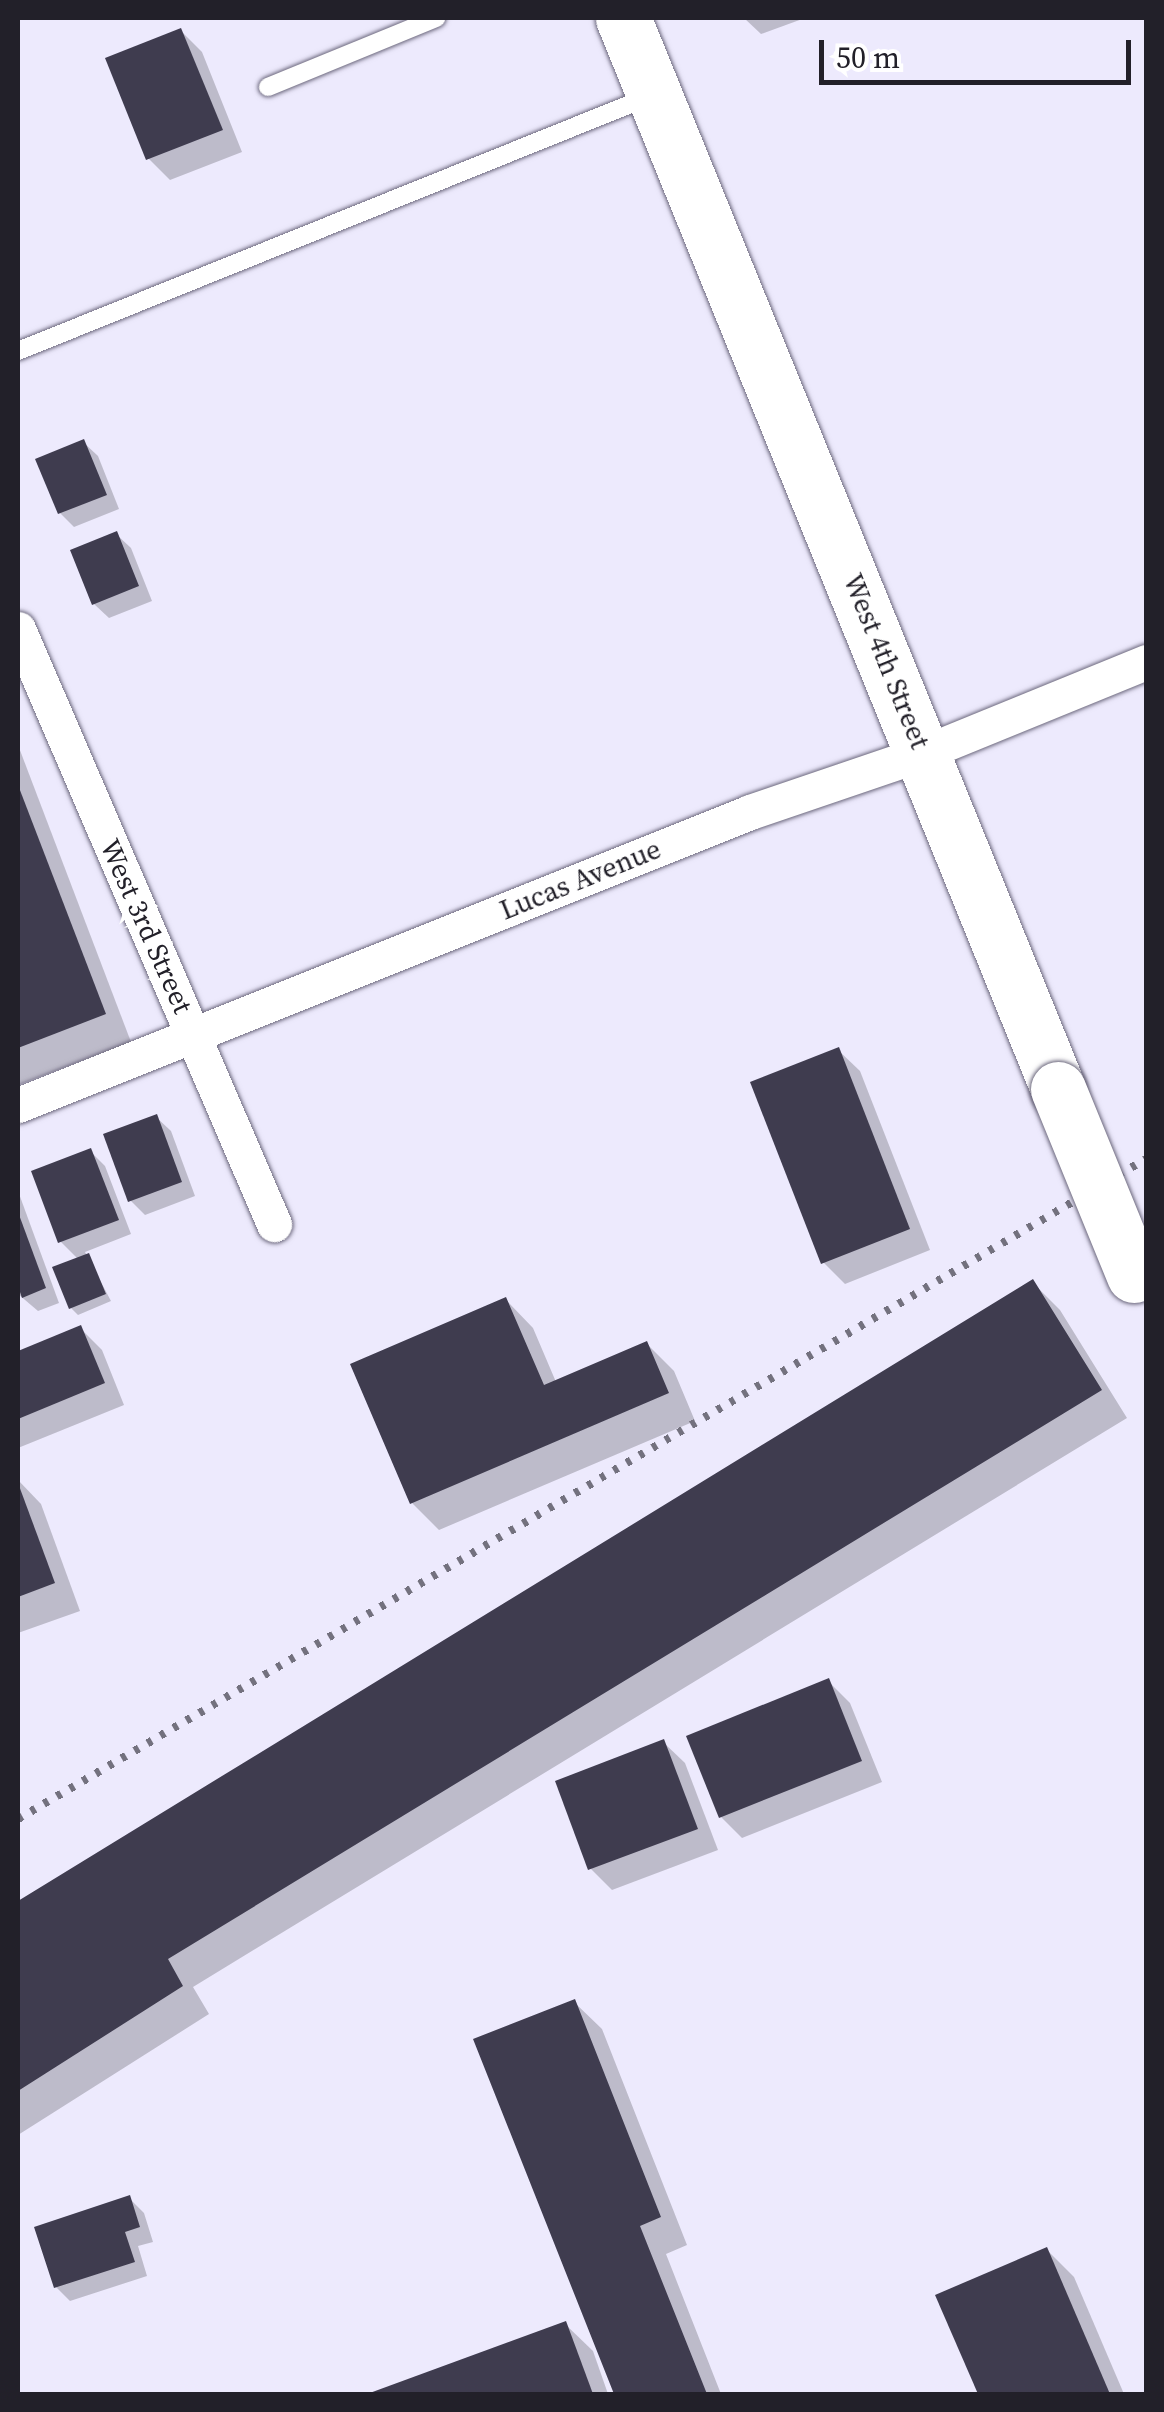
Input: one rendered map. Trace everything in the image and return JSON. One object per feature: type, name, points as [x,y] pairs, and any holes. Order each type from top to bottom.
[{"type":"main road","name":"West 4th Street","points":[[624,18],[1140,1290]]},
{"type":"street","name":"West 3rd Street","points":[[18,629],[274,1224]]},
{"type":"street","name":"Lucas Avenue","points":[[18,1105],[750,812],[923,753],[1146,662]]},
{"type":"lane","points":[[268,87],[399,25],[436,18]]},
{"type":"lane","points":[[18,351],[655,94]]},
{"type":"building","points":[[181,28],[223,130],[146,160],[105,58]]},
{"type":"building","points":[[84,439],[107,495],[58,514],[35,459]]},
{"type":"building","points":[[117,531],[139,586],[92,605],[70,550]]},
{"type":"building","points":[[18,785],[106,1014],[18,1048]]},
{"type":"building","points":[[839,1047],[910,1229],[821,1264],[750,1082]]},
{"type":"building","points":[[157,1114],[182,1182],[128,1202],[103,1134]]},
{"type":"building","points":[[91,1148],[119,1220],[58,1243],[31,1171]]},
{"type":"building","points":[[18,1212],[46,1288],[22,1298],[18,1286]]},
{"type":"building","points":[[89,1253],[106,1294],[69,1309],[52,1267]]},
{"type":"building","points":[[1033,1279],[1102,1390],[168,1959],[183,1986],[18,2091],[18,1901]]},
{"type":"building","points":[[506,1297],[544,1385],[647,1341],[669,1393],[410,1504],[350,1364]]},
{"type":"building","points":[[81,1325],[105,1383],[18,1419],[18,1351]]},
{"type":"building","points":[[18,1483],[55,1583],[18,1597]]},
{"type":"building","points":[[829,1678],[862,1761],[719,1818],[686,1736]]},
{"type":"building","points":[[664,1739],[698,1829],[588,1870],[555,1781]]},
{"type":"building","points":[[575,1999],[661,2217],[640,2226],[707,2394],[614,2394],[473,2039]]},
{"type":"building","points":[[130,2195],[140,2227],[125,2232],[135,2262],[54,2288],[34,2227]]},
{"type":"building","points":[[1047,2247],[1110,2394],[978,2394],[935,2295]]},
{"type":"building","points":[[566,2321],[593,2394],[367,2394]]},
{"type":"railway","points":[[18,1819],[1146,1159]]}]
